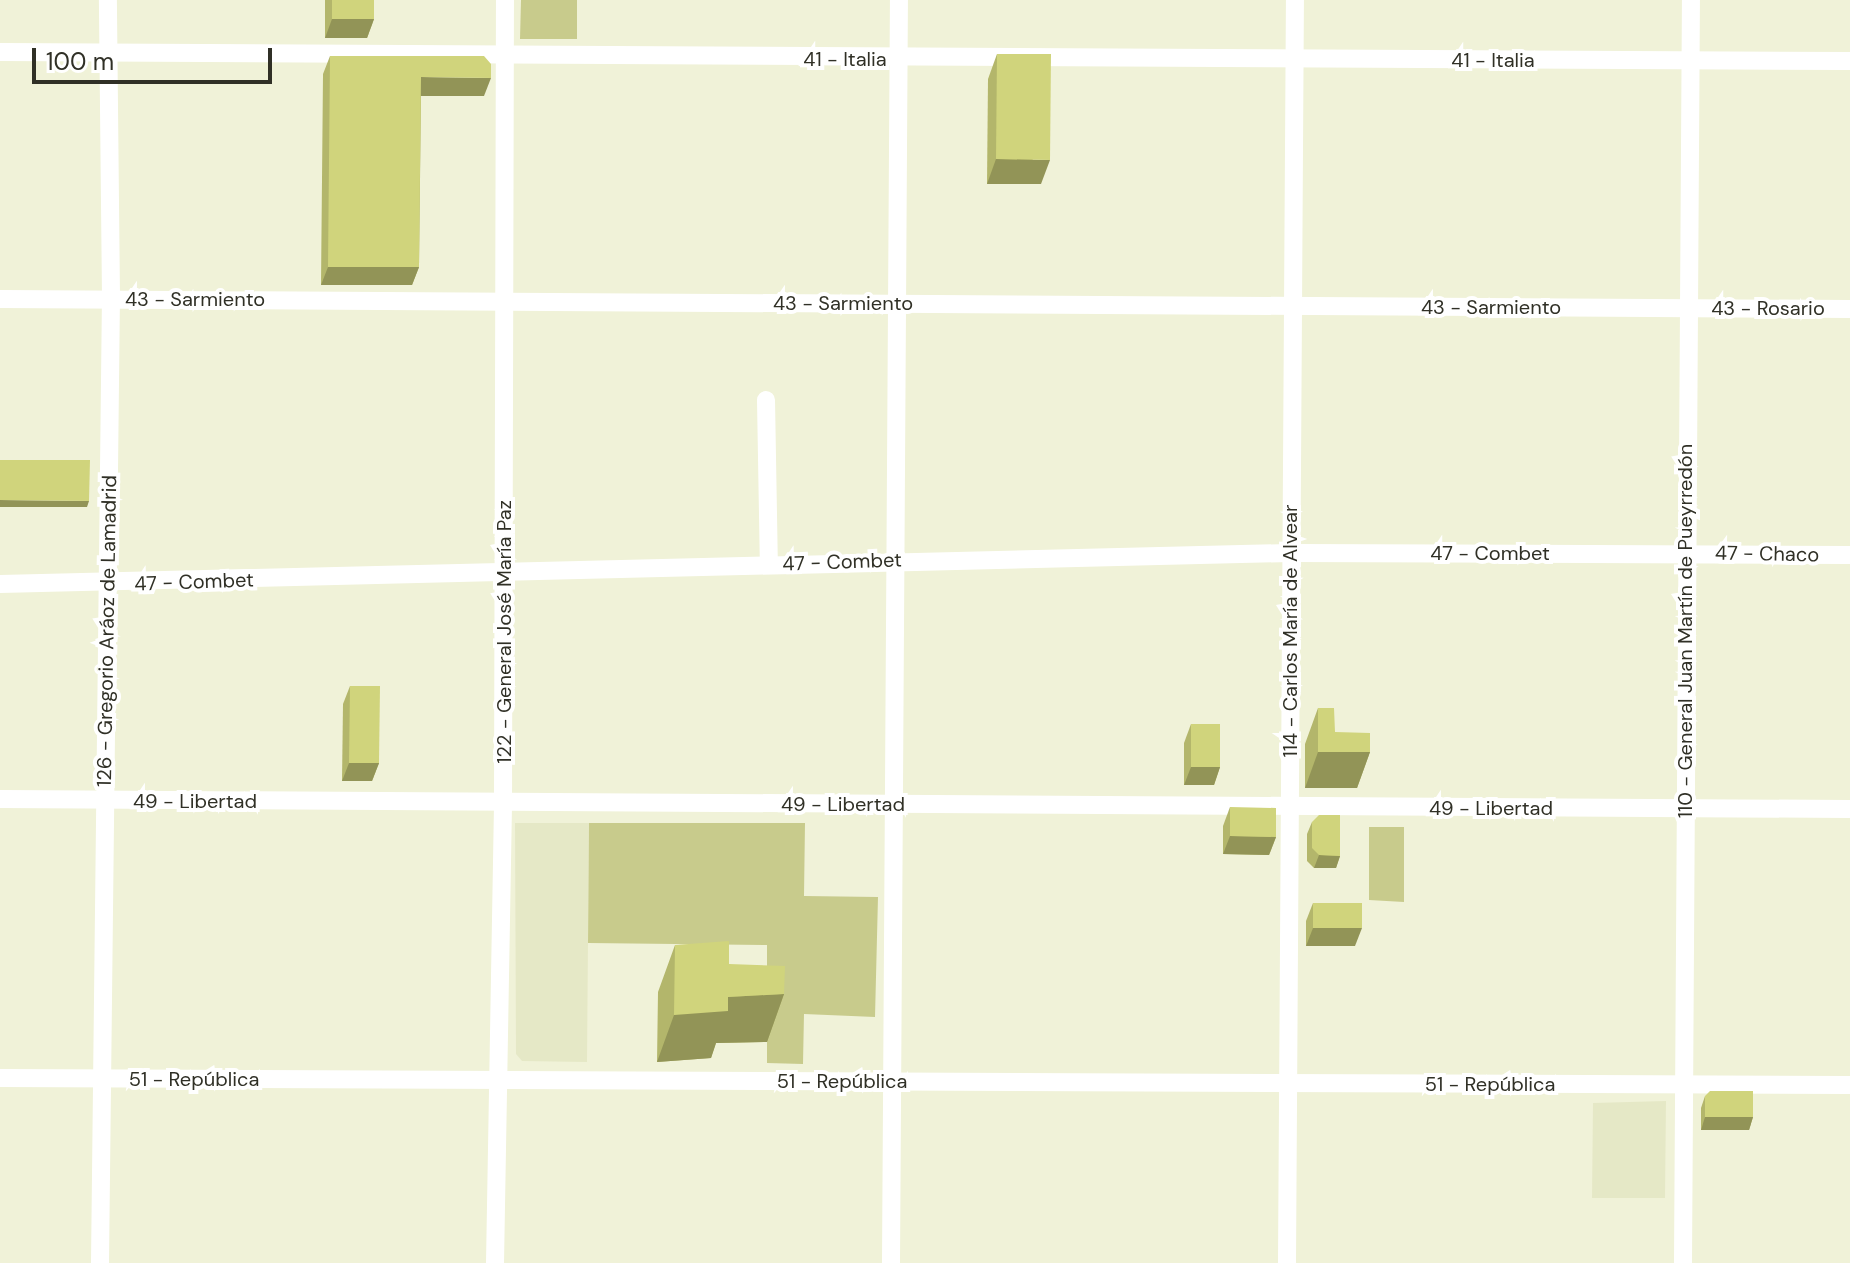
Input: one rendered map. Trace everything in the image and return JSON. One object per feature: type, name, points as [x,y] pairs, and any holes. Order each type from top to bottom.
[{"type":"street","name":"126 - Gregorio Aráoz de Lamadrid","points":[[100,1263],[111,298],[108,0]]},
{"type":"street","name":"122 - General José María Paz","points":[[495,1263],[495,1079],[503,803],[505,0]]},
{"type":"street","points":[[891,1263],[899,0]]},
{"type":"street","name":"114 - Carlos María de Alvear","points":[[1287,1263],[1295,0]]},
{"type":"street","name":"110 - General Juan Martín de Pueyrredón","points":[[1683,1263],[1685,553],[1691,0]]},
{"type":"street","name":"41 - Italia","points":[[0,52],[899,59],[1850,61]]},
{"type":"street","name":"43 - Sarmiento","points":[[0,299],[1687,308]]},
{"type":"street","name":"43 - Rosario","points":[[1687,308],[1850,309]]},
{"type":"street","points":[[766,400],[769,564]]},
{"type":"street","name":"47 - Combet","points":[[0,584],[109,585],[895,560],[1290,553],[1685,553]]},
{"type":"street","name":"47 - Chaco","points":[[1685,553],[1850,555]]},
{"type":"street","name":"49 - Libertad","points":[[0,799],[1850,809]]},
{"type":"street","name":"51 - República","points":[[0,1078],[1850,1085]]},
{"type":"shaded area","points":[[515,823],[589,823],[587,1062],[522,1061],[516,1054]]},
{"type":"shaded area","points":[[1666,1101],[1665,1198],[1592,1198],[1593,1103]]},
{"type":"green space","points":[[521,0],[577,0],[577,39],[520,39]]},
{"type":"green space","points":[[589,823],[805,823],[804,896],[878,897],[875,1017],[804,1014],[803,1064],[767,1063],[767,945],[588,943]]},
{"type":"green space","points":[[1369,827],[1404,827],[1404,902],[1369,900]]},
{"type":"building","points":[[332,0],[374,0],[374,19],[332,19]]},
{"type":"building","points":[[997,54],[1051,54],[1050,160],[996,159]]},
{"type":"building","points":[[330,56],[484,56],[491,64],[491,78],[421,77],[419,267],[328,267]]},
{"type":"building","points":[[0,460],[90,460],[89,501],[0,500]]},
{"type":"building","points":[[350,686],[380,686],[379,763],[349,763]]},
{"type":"building","points":[[1318,708],[1334,708],[1335,732],[1370,733],[1370,752],[1318,752]]},
{"type":"building","points":[[1191,724],[1220,724],[1220,767],[1191,767]]},
{"type":"building","points":[[1230,807],[1276,808],[1276,837],[1230,836]]},
{"type":"building","points":[[1319,815],[1340,815],[1340,856],[1319,855],[1312,848],[1312,822]]},
{"type":"building","points":[[1313,903],[1362,903],[1362,928],[1313,928]]},
{"type":"building","points":[[729,941],[729,964],[785,966],[784,994],[728,997],[728,1011],[674,1015],[675,945]]},
{"type":"building","points":[[1710,1091],[1753,1091],[1753,1117],[1705,1117],[1705,1096]]}]
